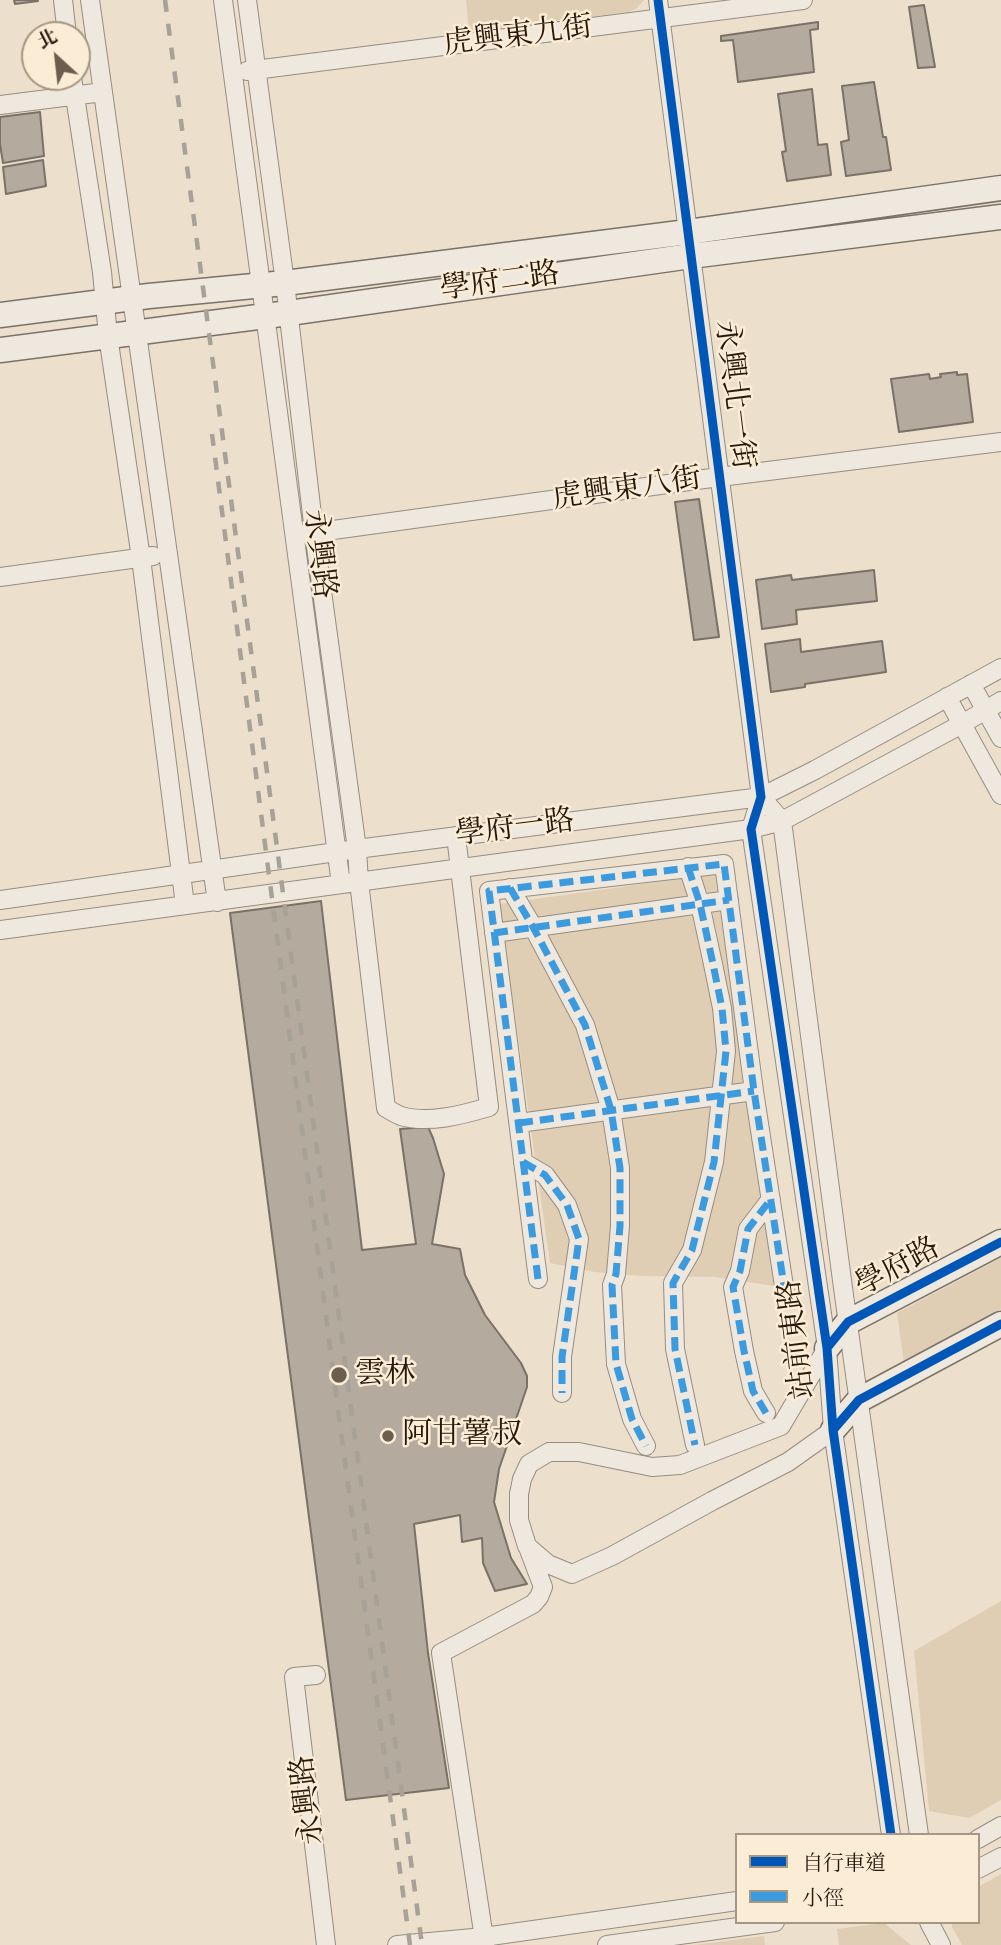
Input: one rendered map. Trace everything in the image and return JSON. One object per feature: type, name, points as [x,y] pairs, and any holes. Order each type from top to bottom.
[{"type":"street","points":[[63,0],[65,21]]},
{"type":"street","points":[[90,0],[216,902]]},
{"type":"street","name":"永興路","points":[[223,0],[233,73],[273,284]]},
{"type":"street","name":"永興路","points":[[247,0],[256,70],[273,284],[314,532],[357,849],[350,883]]},
{"type":"street","name":"永興北一街","points":[[658,0],[761,797]]},
{"type":"street","name":"虎興東九街","points":[[233,73],[803,0]]},
{"type":"street","points":[[74,91],[106,301],[108,336],[141,558],[186,905]]},
{"type":"street","points":[[0,105],[103,92]]},
{"type":"street","name":"學府二路","points":[[0,316],[688,232],[1001,188]]},
{"type":"street","name":"學府二路","points":[[0,350],[691,256],[1001,217]]},
{"type":"street","name":"永興路","points":[[277,314],[295,535],[336,852],[350,883],[386,1108],[401,1116],[458,1116],[489,1107],[460,867]]},
{"type":"street","name":"虎興東八街","points":[[295,535],[719,477],[1001,442]]},
{"type":"street","points":[[0,576],[168,554]]},
{"type":"street","name":"學府一路","points":[[0,900],[357,849],[761,797],[1001,668]]},
{"type":"street","points":[[971,684],[993,705],[1001,738]]},
{"type":"street","points":[[947,698],[1001,795]]},
{"type":"street","name":"學府一路","points":[[0,930],[751,829],[782,821],[993,705]]},
{"type":"street","points":[[761,797],[782,821]]},
{"type":"street","name":"站前東路","points":[[761,797],[751,829],[827,1348],[833,1430],[891,1833]]},
{"type":"street","name":"站前東路","points":[[782,821],[919,1833]]},
{"type":"street","points":[[456,836],[460,867]]},
{"type":"street","points":[[538,1279],[489,891],[724,863],[754,1091],[786,1298]]},
{"type":"street","points":[[688,867],[701,904],[722,1008],[726,1051],[714,1162],[692,1250],[673,1283],[675,1349],[695,1445]]},
{"type":"street","points":[[510,888],[585,1025],[611,1110],[620,1168],[620,1226],[616,1274],[612,1285],[615,1364],[632,1419],[646,1446]]},
{"type":"street","points":[[494,933],[729,900]]},
{"type":"street","points":[[519,1123],[754,1091]]},
{"type":"street","points":[[523,1162],[545,1175],[567,1205],[579,1239],[562,1357],[562,1393]]},
{"type":"street","points":[[766,1413],[753,1391],[733,1287],[740,1271],[748,1230],[771,1199]]},
{"type":"street","name":"學府路","points":[[485,1941],[441,1653],[533,1604],[539,1597],[543,1587],[519,1520],[519,1493],[529,1464],[549,1452],[579,1452],[652,1468],[680,1465],[781,1426],[827,1348],[848,1322],[1001,1242]]},
{"type":"street","points":[[527,1546],[548,1564],[572,1574],[612,1556],[788,1462],[833,1430],[859,1400],[1001,1324]]},
{"type":"street","name":"永興路","points":[[316,1675],[294,1677],[326,1945]]},
{"type":"street","points":[[980,1838],[1001,1826]]},
{"type":"street","points":[[980,1868],[1001,1857]]},
{"type":"street","points":[[397,1945],[504,1939],[735,1901]]},
{"type":"street","points":[[607,1945],[760,1924]]},
{"type":"street","points":[[930,1924],[941,1945]]},
{"type":"shaded area","points":[[466,0],[644,0],[636,9],[628,12],[469,32]]},
{"type":"shaded area","points":[[715,874],[774,1286],[715,1277],[595,1272],[550,1263],[499,904]]},
{"type":"shaded area","points":[[1001,1258],[1001,1309],[904,1363],[897,1313]]},
{"type":"shaded area","points":[[1001,1601],[1001,1800],[969,1818],[929,1811],[914,1651]]},
{"type":"shaded area","points":[[1001,1874],[1001,1945],[962,1945],[952,1927],[952,1924],[980,1924],[980,1886]]},
{"type":"shaded area","points":[[885,1924],[911,1945],[839,1945],[837,1929]]},
{"type":"shaded area","points":[[764,1936],[765,1945],[694,1945]]},
{"type":"building","points":[[14,0],[37,0],[38,1],[15,4]]},
{"type":"building","points":[[924,5],[935,67],[918,68],[909,7]]},
{"type":"building","points":[[818,22],[818,29],[810,30],[814,72],[738,82],[733,40],[721,41],[721,36]]},
{"type":"building","points":[[874,82],[891,170],[846,176],[841,142],[849,140],[842,86]]},
{"type":"building","points":[[812,89],[818,145],[827,144],[831,175],[787,181],[778,94]]},
{"type":"building","points":[[40,112],[44,156],[3,163],[0,117]]},
{"type":"building","points":[[43,160],[46,186],[6,194],[3,167]]},
{"type":"building","points":[[957,372],[957,375],[967,374],[973,422],[899,432],[891,379],[929,374],[930,379],[941,377],[940,374]]},
{"type":"building","points":[[699,499],[719,637],[694,640],[675,502]]},
{"type":"building","points":[[874,570],[877,601],[796,610],[797,624],[762,629],[756,580],[791,575],[792,580]]},
{"type":"building","points":[[800,639],[801,652],[882,641],[886,672],[771,692],[765,644]]},
{"type":"building","points":[[321,901],[362,1250],[416,1244],[400,1129],[428,1127],[444,1174],[432,1244],[460,1249],[465,1275],[485,1315],[521,1363],[527,1376],[527,1387],[499,1469],[494,1502],[511,1558],[527,1584],[495,1591],[483,1563],[482,1538],[462,1542],[460,1515],[414,1524],[428,1653],[449,1788],[346,1800],[230,913]]},
{"type":"railway","points":[[165,0],[422,1945]]},
{"type":"railway","points":[[212,434],[410,1945]]},
{"type":"marked path","points":[[538,1279],[489,891],[724,864],[754,1091],[786,1299]]},
{"type":"marked path","points":[[688,867],[700,904],[713,964],[722,1008],[726,1051],[714,1162],[692,1250],[673,1283],[675,1349],[695,1445]]},
{"type":"marked path","points":[[510,888],[585,1025],[611,1110],[620,1168],[620,1226],[616,1274],[612,1285],[616,1364],[632,1419],[646,1446]]},
{"type":"marked path","points":[[494,933],[729,900]]},
{"type":"marked path","points":[[519,1123],[754,1091]]},
{"type":"marked path","points":[[523,1162],[545,1175],[567,1205],[579,1239],[562,1357],[562,1393]]},
{"type":"marked path","points":[[766,1413],[753,1391],[733,1287],[740,1271],[748,1229],[771,1199]]},
{"type":"cycle path","points":[[658,0],[761,797],[751,829],[827,1348],[833,1430],[891,1833]]},
{"type":"cycle path","points":[[827,1348],[848,1322],[1001,1242]]},
{"type":"cycle path","points":[[833,1430],[859,1400],[1001,1324]]},
{"type":"place","name":"雲林","points":[[339,1375]]},
{"type":"place","name":"阿甘薯叔","points":[[388,1436]]}]
